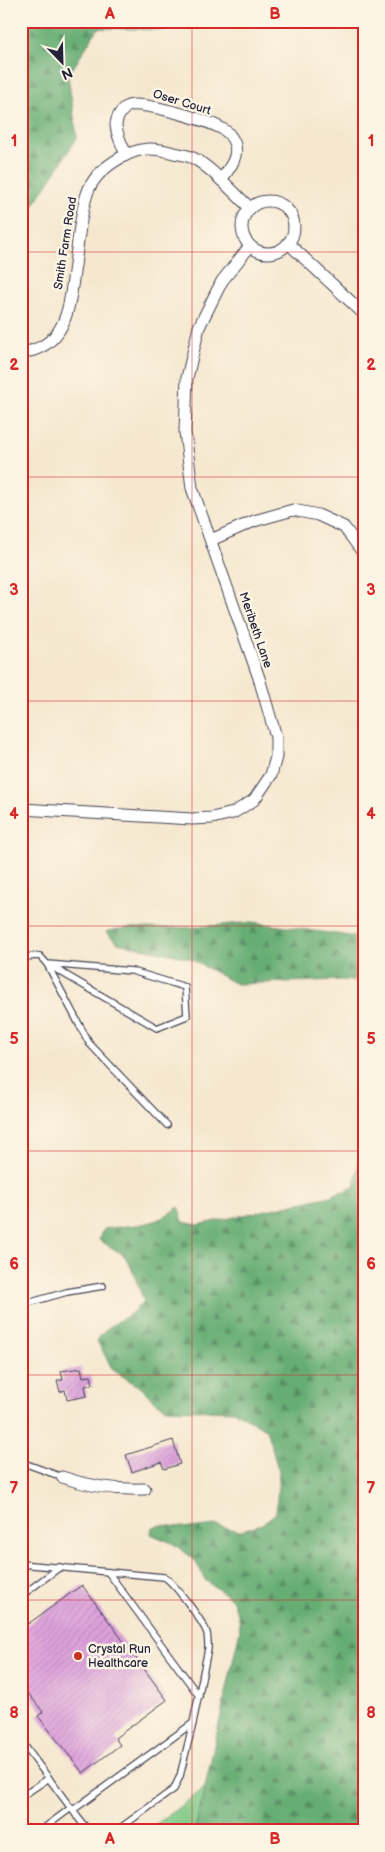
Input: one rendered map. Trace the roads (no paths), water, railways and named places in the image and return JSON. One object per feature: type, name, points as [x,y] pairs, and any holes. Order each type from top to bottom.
[{"type":"street","name":"Oser Court","points":[[126,155],[116,125],[120,113],[127,106],[140,104],[153,106],[225,130],[234,141],[237,152],[230,168],[221,180]]},
{"type":"street","name":"Smith Farm Road","points":[[21,353],[41,348],[53,339],[61,328],[68,312],[83,210],[88,191],[98,175],[112,162],[140,149],[154,148],[193,158],[221,180],[250,208]]},
{"type":"street","points":[[274,201],[282,205],[293,219],[294,227],[288,243],[282,249],[274,252],[257,251],[250,246],[242,231],[244,214],[257,203],[274,201]]},
{"type":"street","points":[[288,243],[364,314]]},
{"type":"street","name":"Meribeth Lane","points":[[21,809],[198,818],[234,813],[254,800],[271,775],[276,757],[276,737],[259,678],[192,488],[184,432],[187,378],[199,327],[222,281],[250,246]]},
{"type":"street","points":[[210,540],[254,521],[293,510],[318,516],[344,527],[364,554]]},
{"type":"street","points":[[62,1478],[98,1487],[123,1490],[145,1489]]},
{"type":"lane","points":[[21,957],[40,956],[48,964],[157,1028],[187,1016],[185,987],[132,971],[48,964]]},
{"type":"lane","points":[[48,964],[89,1043],[167,1125]]},
{"type":"lane","points":[[21,1305],[67,1292],[103,1286]]},
{"type":"lane","points":[[21,1462],[62,1478]]},
{"type":"lane","points":[[21,1564],[164,1577],[174,1585],[204,1627],[208,1637],[208,1649],[193,1723],[180,1776],[174,1789],[116,1831]]},
{"type":"lane","points":[[21,1596],[60,1567]]},
{"type":"lane","points":[[108,1572],[199,1696]]},
{"type":"lane","points":[[40,1831],[193,1723]]},
{"type":"lane","points":[[21,1741],[88,1831]]},
{"type":"lane","points":[[21,1797],[49,1778]]},
{"type":"lane","points":[[76,1831],[84,1825]]},
{"type":"place","name":"Crystal Run Healthcare","points":[[78,1656]]}]
